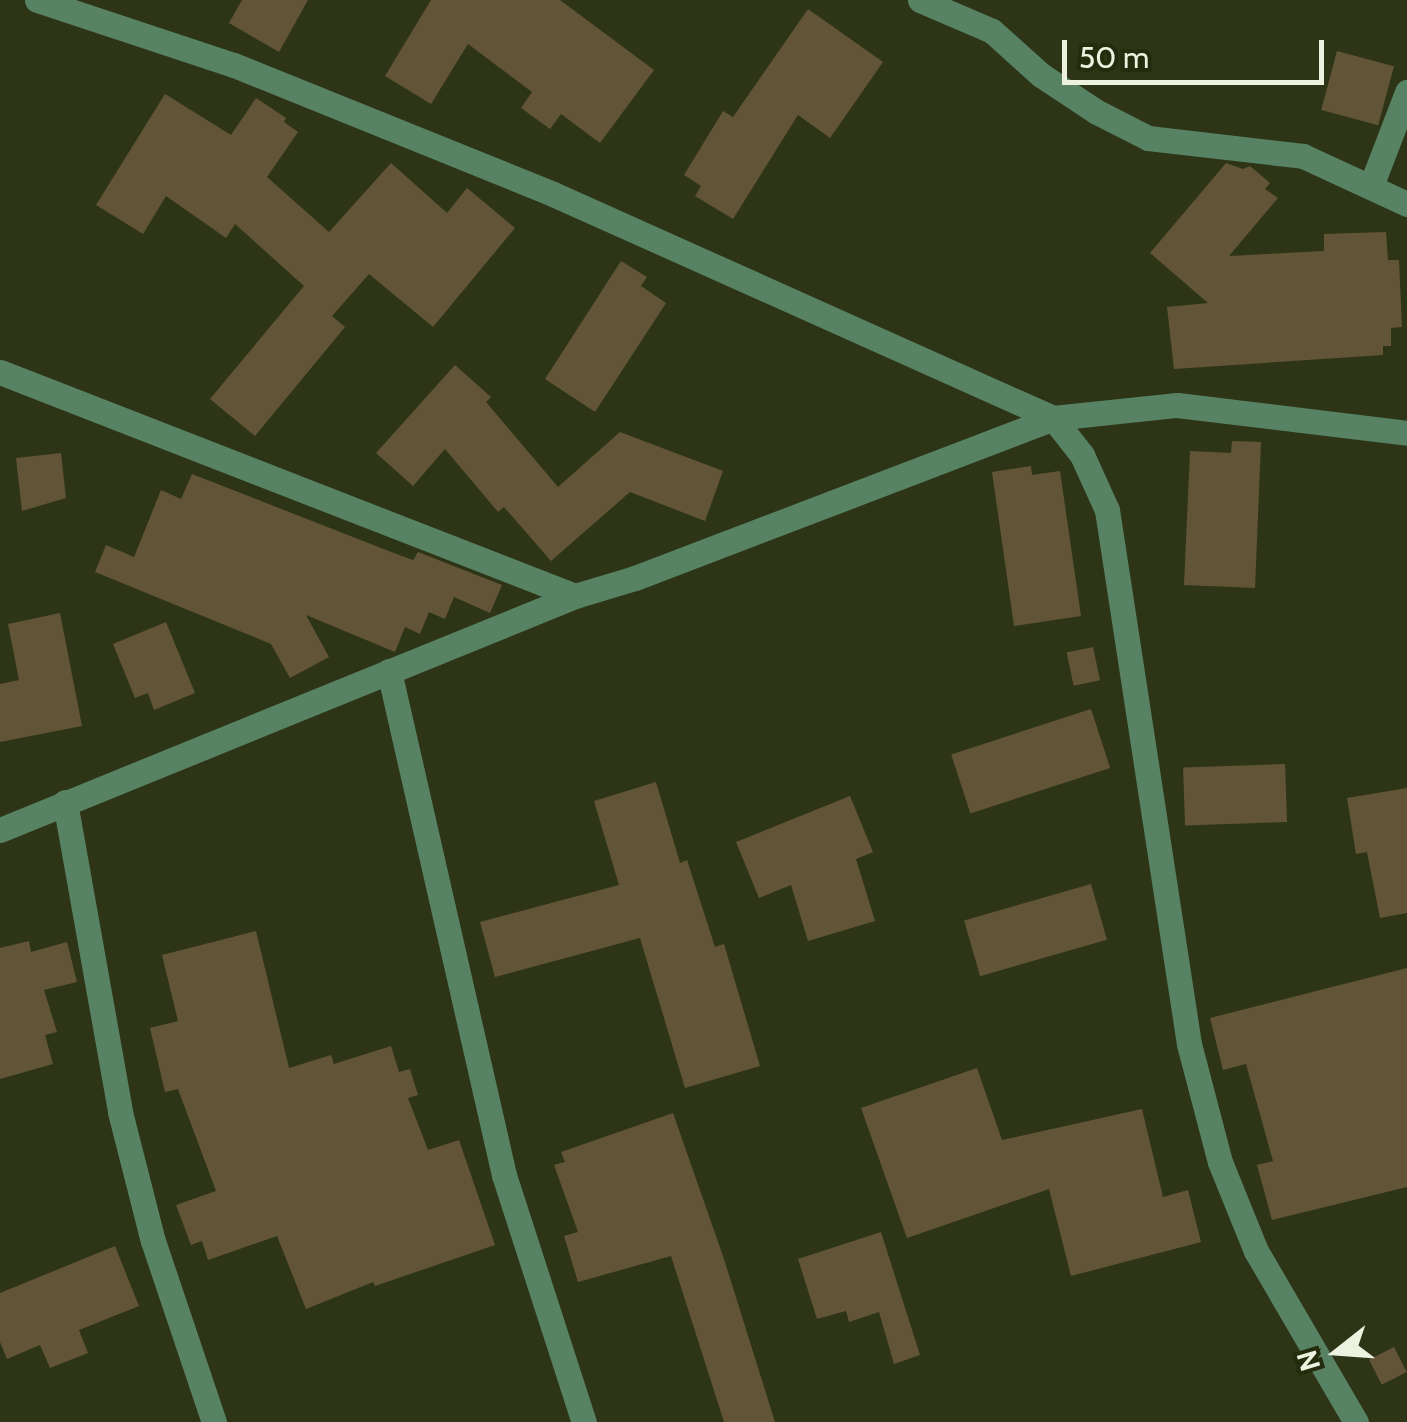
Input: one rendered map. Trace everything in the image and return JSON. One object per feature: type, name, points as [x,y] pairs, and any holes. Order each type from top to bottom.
[{"type":"street","points":[[38,0],[234,65],[553,194],[1053,418],[1082,455],[1107,510],[1189,1044],[1220,1162],[1256,1252],[1356,1422]]},
{"type":"street","points":[[920,0],[992,31],[1041,75],[1097,112],[1148,138],[1287,152],[1407,204]]},
{"type":"street","points":[[1371,186],[1407,92]]},
{"type":"street","points":[[0,372],[574,596]]},
{"type":"street","points":[[0,830],[574,596],[635,578],[1053,418],[1177,405],[1407,433]]},
{"type":"street","points":[[389,671],[504,1175],[584,1422]]},
{"type":"street","points":[[65,802],[125,1130],[153,1242],[214,1422]]},
{"type":"building","points":[[242,0],[308,0],[279,52],[229,23]]},
{"type":"building","points":[[431,0],[560,0],[654,70],[600,143],[561,114],[550,129],[521,108],[532,92],[468,44],[431,104],[385,76]]},
{"type":"building","points":[[808,9],[883,62],[830,138],[798,115],[733,219],[695,196],[701,186],[684,175],[723,111],[733,117]]},
{"type":"building","points":[[1337,51],[1394,66],[1378,125],[1321,110]]},
{"type":"building","points":[[165,94],[231,135],[256,98],[286,118],[284,122],[298,132],[267,177],[329,232],[391,163],[447,213],[467,188],[515,228],[433,327],[369,274],[332,316],[345,327],[255,436],[210,399],[304,286],[235,224],[226,238],[166,196],[143,234],[96,205]]},
{"type":"building","points":[[1226,163],[1243,169],[1250,166],[1270,183],[1265,189],[1278,198],[1229,256],[1324,251],[1324,234],[1386,232],[1388,260],[1399,260],[1402,327],[1391,328],[1391,346],[1383,346],[1383,355],[1174,369],[1167,307],[1208,303],[1150,253]]},
{"type":"building","points":[[621,261],[647,277],[641,286],[666,303],[595,412],[545,379]]},
{"type":"building","points":[[455,365],[491,397],[486,402],[558,487],[620,432],[723,471],[705,521],[630,492],[551,561],[504,507],[498,512],[445,449],[413,486],[376,453]]},
{"type":"building","points":[[1232,441],[1261,442],[1255,588],[1184,585],[1190,451],[1231,453]]},
{"type":"building","points":[[61,453],[66,498],[22,511],[16,458]]},
{"type":"building","points":[[1031,466],[1032,475],[1060,471],[1081,616],[1014,626],[992,472]]},
{"type":"building","points":[[192,474],[399,555],[413,560],[418,552],[502,585],[490,613],[454,597],[445,619],[429,612],[420,634],[405,627],[395,652],[306,615],[329,657],[290,678],[271,644],[95,572],[106,545],[134,557],[161,490],[181,499]]},
{"type":"building","points":[[60,613],[82,726],[0,742],[0,684],[19,680],[8,624]]},
{"type":"building","points":[[166,622],[195,693],[154,710],[148,693],[135,698],[113,644]]},
{"type":"building","points":[[1093,647],[1100,680],[1074,686],[1067,653]]},
{"type":"building","points":[[1091,709],[1110,768],[970,813],[951,754]]},
{"type":"building","points":[[1285,764],[1287,822],[1185,826],[1183,768]]},
{"type":"building","points":[[656,782],[680,863],[687,860],[715,947],[724,944],[760,1066],[685,1088],[640,938],[495,977],[480,922],[619,885],[594,801]]},
{"type":"building","points":[[1407,788],[1407,913],[1380,918],[1367,852],[1356,854],[1347,798]]},
{"type":"building","points":[[850,796],[873,852],[856,859],[875,921],[808,941],[791,885],[759,898],[736,842]]},
{"type":"building","points":[[1091,884],[1107,940],[980,976],[964,920]]},
{"type":"building","points":[[256,931],[289,1068],[331,1055],[334,1064],[391,1046],[399,1072],[410,1069],[418,1095],[408,1098],[428,1150],[459,1140],[495,1245],[375,1286],[373,1282],[306,1309],[277,1236],[208,1260],[202,1241],[191,1245],[176,1205],[216,1191],[178,1089],[165,1092],[150,1028],[178,1021],[162,955]]},
{"type":"building","points":[[29,941],[31,952],[67,942],[77,982],[44,990],[57,1032],[45,1035],[53,1064],[0,1079],[0,948]]},
{"type":"building","points":[[1407,968],[1407,1187],[1272,1220],[1257,1165],[1273,1161],[1246,1064],[1223,1070],[1210,1018]]},
{"type":"building","points":[[977,1068],[1002,1140],[1142,1109],[1163,1197],[1188,1190],[1201,1242],[1071,1276],[1049,1189],[907,1238],[861,1108]]},
{"type":"building","points":[[673,1113],[775,1422],[724,1422],[671,1256],[578,1282],[564,1236],[578,1232],[554,1165],[565,1162],[561,1152]]},
{"type":"building","points":[[881,1232],[920,1355],[894,1364],[879,1312],[849,1322],[846,1311],[817,1319],[798,1259]]},
{"type":"building","points":[[115,1246],[139,1306],[79,1330],[88,1353],[50,1368],[40,1345],[7,1359],[0,1342],[0,1293]]},
{"type":"building","points":[[1394,1347],[1407,1372],[1382,1385],[1369,1360]]}]
